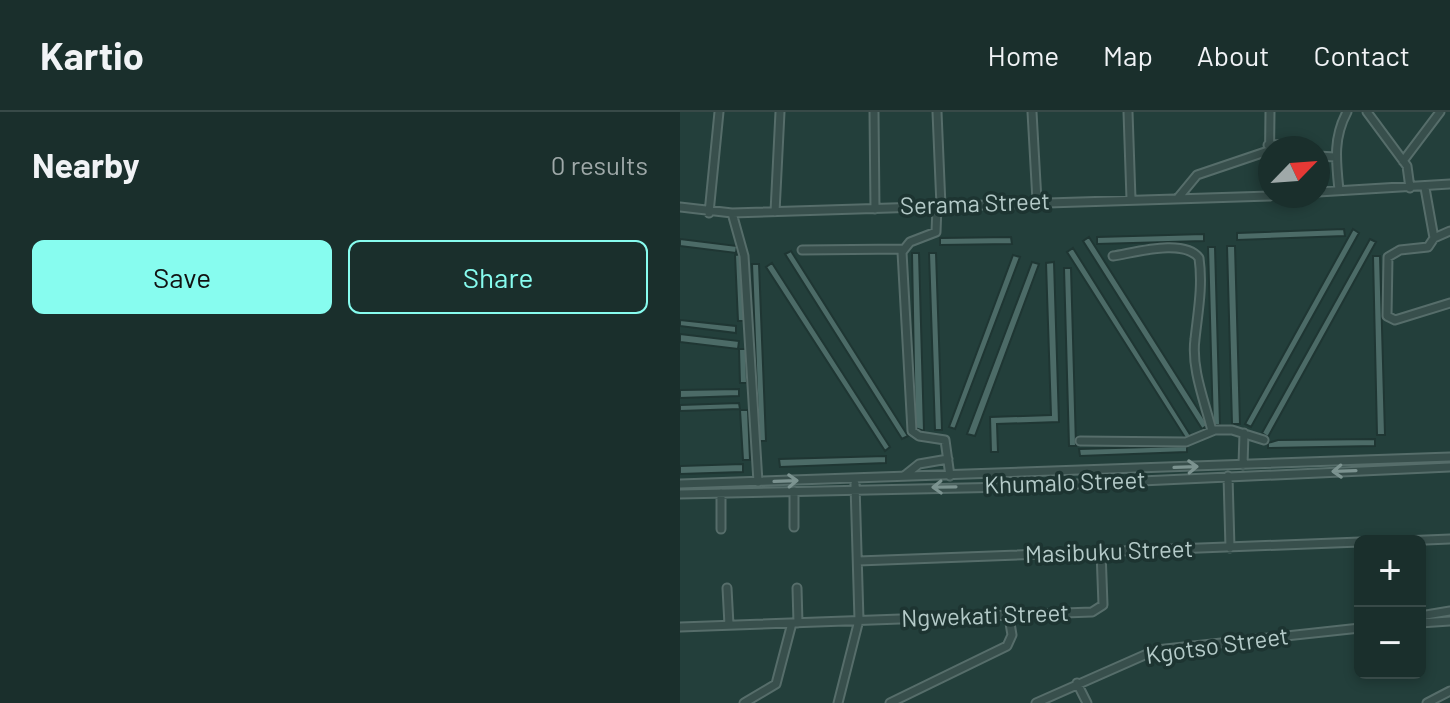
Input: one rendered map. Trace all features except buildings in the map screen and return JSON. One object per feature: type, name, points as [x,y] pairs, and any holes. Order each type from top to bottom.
[{"type":"street","points":[[709,213],[719,112]]},
{"type":"street","points":[[775,212],[780,112]]},
{"type":"street","points":[[874,112],[875,209]]},
{"type":"street","points":[[802,250],[903,249],[910,242],[936,232],[939,206],[937,112]]},
{"type":"street","points":[[1032,112],[1037,201]]},
{"type":"street","points":[[1128,112],[1131,199]]},
{"type":"street","points":[[1269,136],[1270,112]]},
{"type":"street","points":[[1339,190],[1335,157],[1338,131],[1347,112]]},
{"type":"street","points":[[1367,112],[1403,161],[1410,188]]},
{"type":"street","points":[[1403,161],[1440,112]]},
{"type":"street","points":[[1178,198],[1197,175],[1258,152]]},
{"type":"street","points":[[1330,157],[1335,157]]},
{"type":"street","points":[[1330,191],[1425,188],[1450,184]]},
{"type":"street","points":[[1425,188],[1434,238]]},
{"type":"street","name":"Serama Street","points":[[680,207],[709,213],[732,213],[1258,196]]},
{"type":"street","points":[[732,213],[744,256],[758,482]]},
{"type":"street","points":[[1450,231],[1434,238],[1428,247],[1400,250],[1388,257],[1387,316],[1395,320],[1450,303]]},
{"type":"street","points":[[903,249],[910,428],[916,436],[945,440],[950,476]]},
{"type":"street","points":[[1113,256],[1172,249],[1188,250],[1199,258],[1200,311],[1195,338],[1195,364],[1212,431]]},
{"type":"street","points":[[1080,441],[1186,442],[1212,431],[1244,433],[1264,440]]},
{"type":"street","points":[[1243,465],[1244,433]]},
{"type":"street","name":"Khumalo Street","points":[[680,484],[1450,457]]},
{"type":"street","points":[[904,476],[919,464],[948,459]]},
{"type":"street","points":[[1261,475],[1278,464]]},
{"type":"street","name":"Khumalo Street","points":[[680,494],[1011,487],[1450,467]]},
{"type":"street","points":[[1228,476],[1230,548]]},
{"type":"street","points":[[838,703],[859,620],[855,478]]},
{"type":"street","points":[[794,491],[794,527]]},
{"type":"street","points":[[721,493],[721,529]]},
{"type":"street","points":[[1426,540],[1450,539]]},
{"type":"street","name":"Masibuku Street","points":[[858,561],[1354,542]]},
{"type":"street","name":"Ngwekati Street","points":[[680,627],[1009,617],[1099,611],[1103,600],[1101,551]]},
{"type":"street","points":[[727,588],[729,625]]},
{"type":"street","points":[[744,703],[776,684],[795,623],[797,588]]},
{"type":"street","points":[[1426,615],[1450,611]]},
{"type":"street","points":[[890,703],[1007,646],[1012,635],[1009,617]]},
{"type":"street","points":[[1426,623],[1450,621]]},
{"type":"street","name":"Kgotso Street","points":[[1036,703],[1135,656],[1165,648],[1354,629]]},
{"type":"street","points":[[1077,683],[1087,703]]},
{"type":"street","points":[[1427,703],[1450,691]]}]
